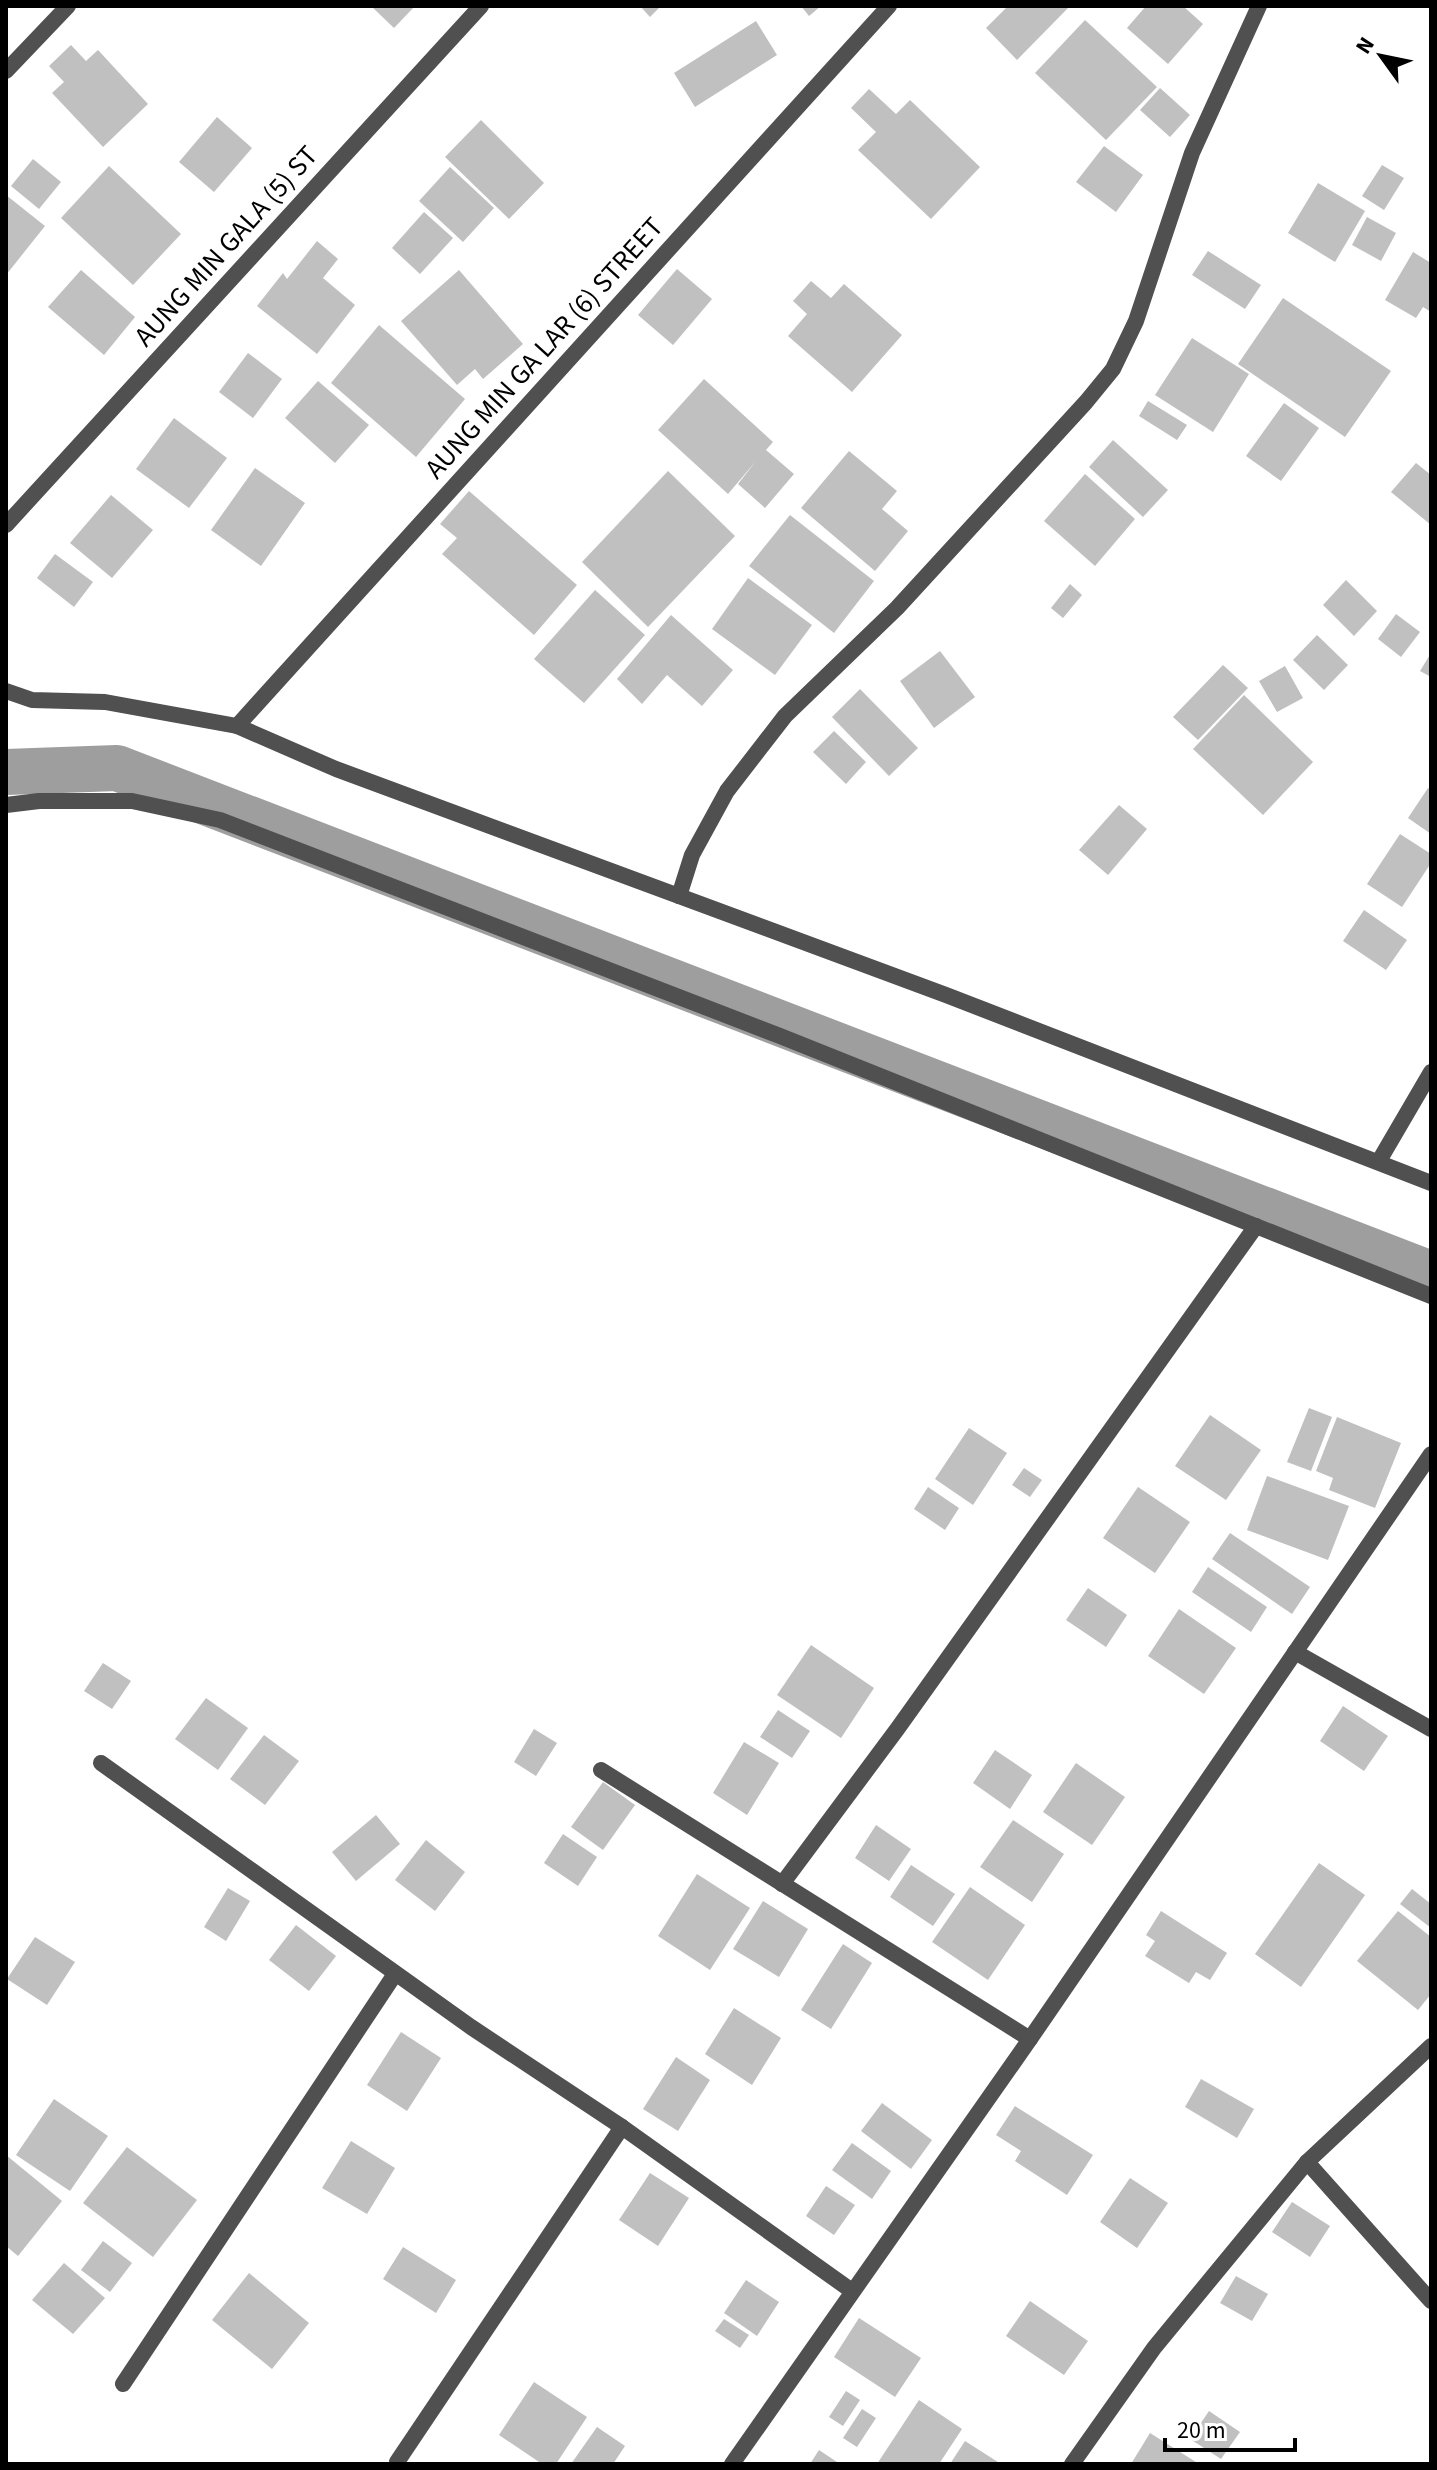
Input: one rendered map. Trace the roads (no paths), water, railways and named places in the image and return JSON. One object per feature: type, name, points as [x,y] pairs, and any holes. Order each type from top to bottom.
[{"type":"street","points":[[6,71],[68,6]]},
{"type":"street","name":"AUNG MIN GALA (5) ST","points":[[8,523],[481,6]]},
{"type":"street","name":"AUNG MIN GA LAR (6) STREET","points":[[237,726],[889,6]]},
{"type":"street","points":[[679,896],[692,855],[727,791],[785,716],[897,608],[1113,369],[1136,321],[1192,153],[1259,6]]},
{"type":"street","points":[[6,691],[32,700],[105,702],[237,726],[336,769],[679,896],[1431,1183]]},
{"type":"street","points":[[6,805],[39,801],[132,801],[220,820],[780,1036],[1431,1296]]},
{"type":"street","points":[[1379,1161],[1431,1072]]},
{"type":"street","points":[[782,1884],[898,1728],[1256,1226]]},
{"type":"street","points":[[732,2464],[1030,2039],[1431,1454]]},
{"type":"street","points":[[1295,1652],[1431,1729]]},
{"type":"street","points":[[101,1763],[395,1974],[622,2127],[852,2291]]},
{"type":"street","points":[[601,1770],[1030,2039]]},
{"type":"street","points":[[123,2384],[395,1974]]},
{"type":"street","points":[[1072,2464],[1154,2348],[1307,2162],[1431,2046]]},
{"type":"street","points":[[397,2462],[622,2127]]},
{"type":"street","points":[[1307,2162],[1431,2301]]},
{"type":"waterway","points":[[6,772],[117,768],[1431,1274]]}]
